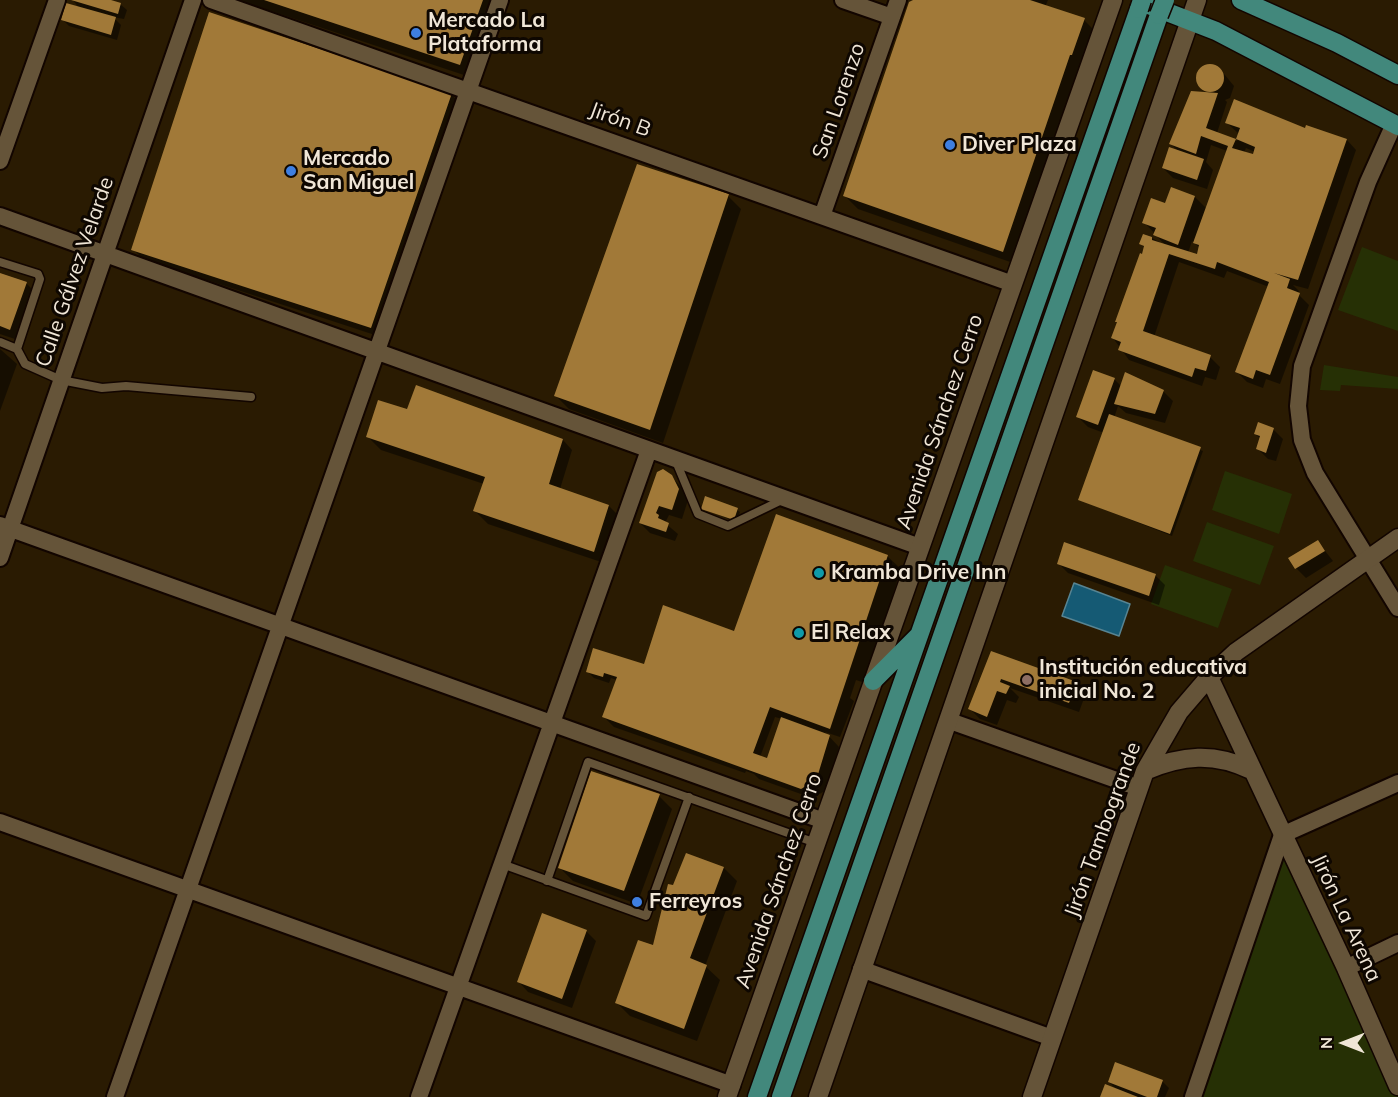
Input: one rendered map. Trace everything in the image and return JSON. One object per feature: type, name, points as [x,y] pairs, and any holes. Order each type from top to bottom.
[{"type":"main road","name":"Avenida Sánchez Cerro","points":[[730,1091],[1113,0]]},
{"type":"main road","points":[[818,1097],[861,969],[950,721],[1197,0]]},
{"type":"main road","points":[[1240,0],[1337,43],[1398,75]]},
{"type":"main road","points":[[757,1097],[922,632],[1139,3],[1190,20],[1319,83],[1396,125]]},
{"type":"main road","points":[[781,1097],[1162,8]]},
{"type":"main road","name":"Jirón Tambogrande","points":[[1032,1097],[1142,780],[1179,712],[1209,677],[1264,630],[1398,538]]},
{"type":"main road","points":[[873,681],[922,632]]},
{"type":"main road","name":"Jirón La Arena","points":[[1209,677],[1346,969],[1398,1086]]},
{"type":"main road","points":[[1142,780],[1181,758],[1199,756],[1226,760],[1251,770]]},
{"type":"street","points":[[0,161],[57,0]]},
{"type":"street","name":"Calle Gálvez Velarde","points":[[0,558],[5,527],[61,380],[193,0]]},
{"type":"street","name":"Jirón B","points":[[212,0],[1013,284]]},
{"type":"street","points":[[115,1097],[500,0]]},
{"type":"street","points":[[843,0],[892,17]]},
{"type":"street","name":"San Lorenzo","points":[[822,216],[898,0]]},
{"type":"street","points":[[1396,125],[1368,182],[1302,366],[1298,406],[1302,440],[1315,473],[1398,608]]},
{"type":"street","points":[[0,216],[920,547]]},
{"type":"street","points":[[419,1097],[649,450]]},
{"type":"street","points":[[5,527],[824,821]]},
{"type":"street","points":[[950,721],[1142,780]]},
{"type":"street","points":[[1193,1097],[1282,835],[1398,783]]},
{"type":"street","points":[[0,822],[458,988],[730,1091]]},
{"type":"street","points":[[1346,969],[1398,943]]},
{"type":"street","points":[[861,969],[1052,1038]]},
{"type":"lane","points":[[0,262],[38,274],[40,279],[17,349]]},
{"type":"lane","points":[[0,342],[17,349],[25,364],[61,380],[102,388],[126,386],[250,397]]},
{"type":"lane","points":[[675,459],[698,514],[728,526],[785,498]]},
{"type":"lane","points":[[547,881],[588,762],[817,843]]},
{"type":"lane","points":[[502,864],[646,916],[688,797]]},
{"type":"green space","points":[[1362,247],[1398,261],[1398,331],[1338,310]]},
{"type":"green space","points":[[1324,365],[1398,377],[1398,389],[1341,385],[1340,391],[1320,390]]},
{"type":"green space","points":[[1225,471],[1292,494],[1279,534],[1212,510]]},
{"type":"green space","points":[[1207,522],[1274,546],[1260,585],[1193,561]]},
{"type":"green space","points":[[1165,565],[1232,589],[1218,628],[1151,604]]},
{"type":"green space","points":[[1282,835],[1398,1086],[1398,1097],[1193,1097]]},
{"type":"water","points":[[1074,583],[1130,604],[1119,636],[1062,616]]},
{"type":"building","points":[[71,0],[111,0],[121,3],[118,14]]},
{"type":"building","name":"Mercado La Plataforma","points":[[264,0],[483,0],[460,65]]},
{"type":"building","name":"Diver Plaza","points":[[913,0],[1030,0],[1085,18],[1072,55],[1070,55],[1003,252],[843,196],[909,2]]},
{"type":"building","points":[[66,3],[116,17],[111,35],[61,20]]},
{"type":"building","name":"Mercado San Miguel","points":[[209,12],[452,93],[371,328],[131,250]]},
{"type":"building","points":[[1210,64],[1220,68],[1224,78],[1220,88],[1210,92],[1200,88],[1196,78],[1200,68]]},
{"type":"building","points":[[1191,91],[1218,93],[1206,128],[1236,139],[1240,128],[1225,123],[1234,99],[1305,128],[1306,125],[1347,139],[1298,280],[1274,273],[1290,279],[1287,288],[1300,293],[1270,375],[1256,370],[1253,379],[1235,372],[1269,282],[1217,262],[1215,269],[1169,254],[1143,331],[1211,355],[1206,371],[1195,368],[1192,377],[1118,350],[1121,342],[1111,338],[1140,253],[1142,254],[1144,246],[1139,244],[1143,234],[1152,237],[1152,240],[1197,254],[1199,245],[1193,243],[1228,146],[1201,136],[1196,154],[1169,144]],"holes":[[[1236,139],[1255,147],[1253,154],[1232,148]]]},
{"type":"building","points":[[1169,147],[1204,159],[1197,180],[1162,168]]},
{"type":"building","points":[[637,164],[729,194],[650,430],[554,396]]},
{"type":"building","points":[[1171,187],[1195,196],[1178,245],[1153,235],[1156,228],[1142,223],[1151,198],[1165,203]]},
{"type":"building","points":[[0,273],[27,282],[10,330],[0,326]]},
{"type":"building","points":[[1093,370],[1115,378],[1098,425],[1076,417]]},
{"type":"building","points":[[1125,372],[1164,390],[1155,414],[1114,404]]},
{"type":"building","points":[[416,385],[563,439],[549,484],[609,505],[594,552],[473,511],[485,477],[366,437],[378,400],[407,409]]},
{"type":"building","points":[[1109,414],[1201,447],[1170,534],[1078,500]]},
{"type":"building","points":[[1258,422],[1274,428],[1266,453],[1256,449],[1260,436],[1254,434]]},
{"type":"building","points":[[663,469],[672,475],[679,489],[672,510],[659,506],[656,513],[659,515],[658,518],[669,523],[666,532],[639,523],[657,472]]},
{"type":"building","points":[[705,496],[738,508],[734,520],[701,509]]},
{"type":"building","points":[[776,514],[888,555],[830,729],[770,707],[753,753],[767,758],[781,717],[830,735],[816,781],[801,789],[602,717],[617,677],[604,673],[603,677],[586,672],[593,648],[644,664],[663,605],[734,631]]},
{"type":"building","points":[[1318,540],[1325,551],[1295,569],[1288,558]]},
{"type":"building","points":[[1064,542],[1156,574],[1149,596],[1057,564]]},
{"type":"building","points":[[991,651],[1077,682],[1069,703],[1001,679],[1000,682],[1010,686],[1006,694],[997,691],[987,717],[968,709]]},
{"type":"building","points":[[591,771],[660,794],[624,891],[558,868]]},
{"type":"building","points":[[686,853],[724,867],[690,958],[707,965],[684,1029],[615,1003],[638,940],[653,945],[668,884],[673,885]]},
{"type":"building","points":[[542,913],[587,930],[562,999],[517,982]]},
{"type":"building","points":[[1115,1062],[1163,1080],[1157,1097],[1147,1097],[1108,1082]]},
{"type":"building","points":[[1105,1084],[1138,1097],[1100,1097]]},
{"type":"place","name":"Mercado La Plataforma","points":[[416,33]]},
{"type":"place","name":"Diver Plaza","points":[[950,145]]},
{"type":"place","name":"Mercado San Miguel","points":[[291,171]]},
{"type":"place","name":"Kramba Drive Inn","points":[[819,573]]},
{"type":"place","name":"El Relax","points":[[799,633]]},
{"type":"place","name":"Institución educativa inicial No. 2","points":[[1027,680]]},
{"type":"place","name":"Ferreyros","points":[[637,902]]}]
